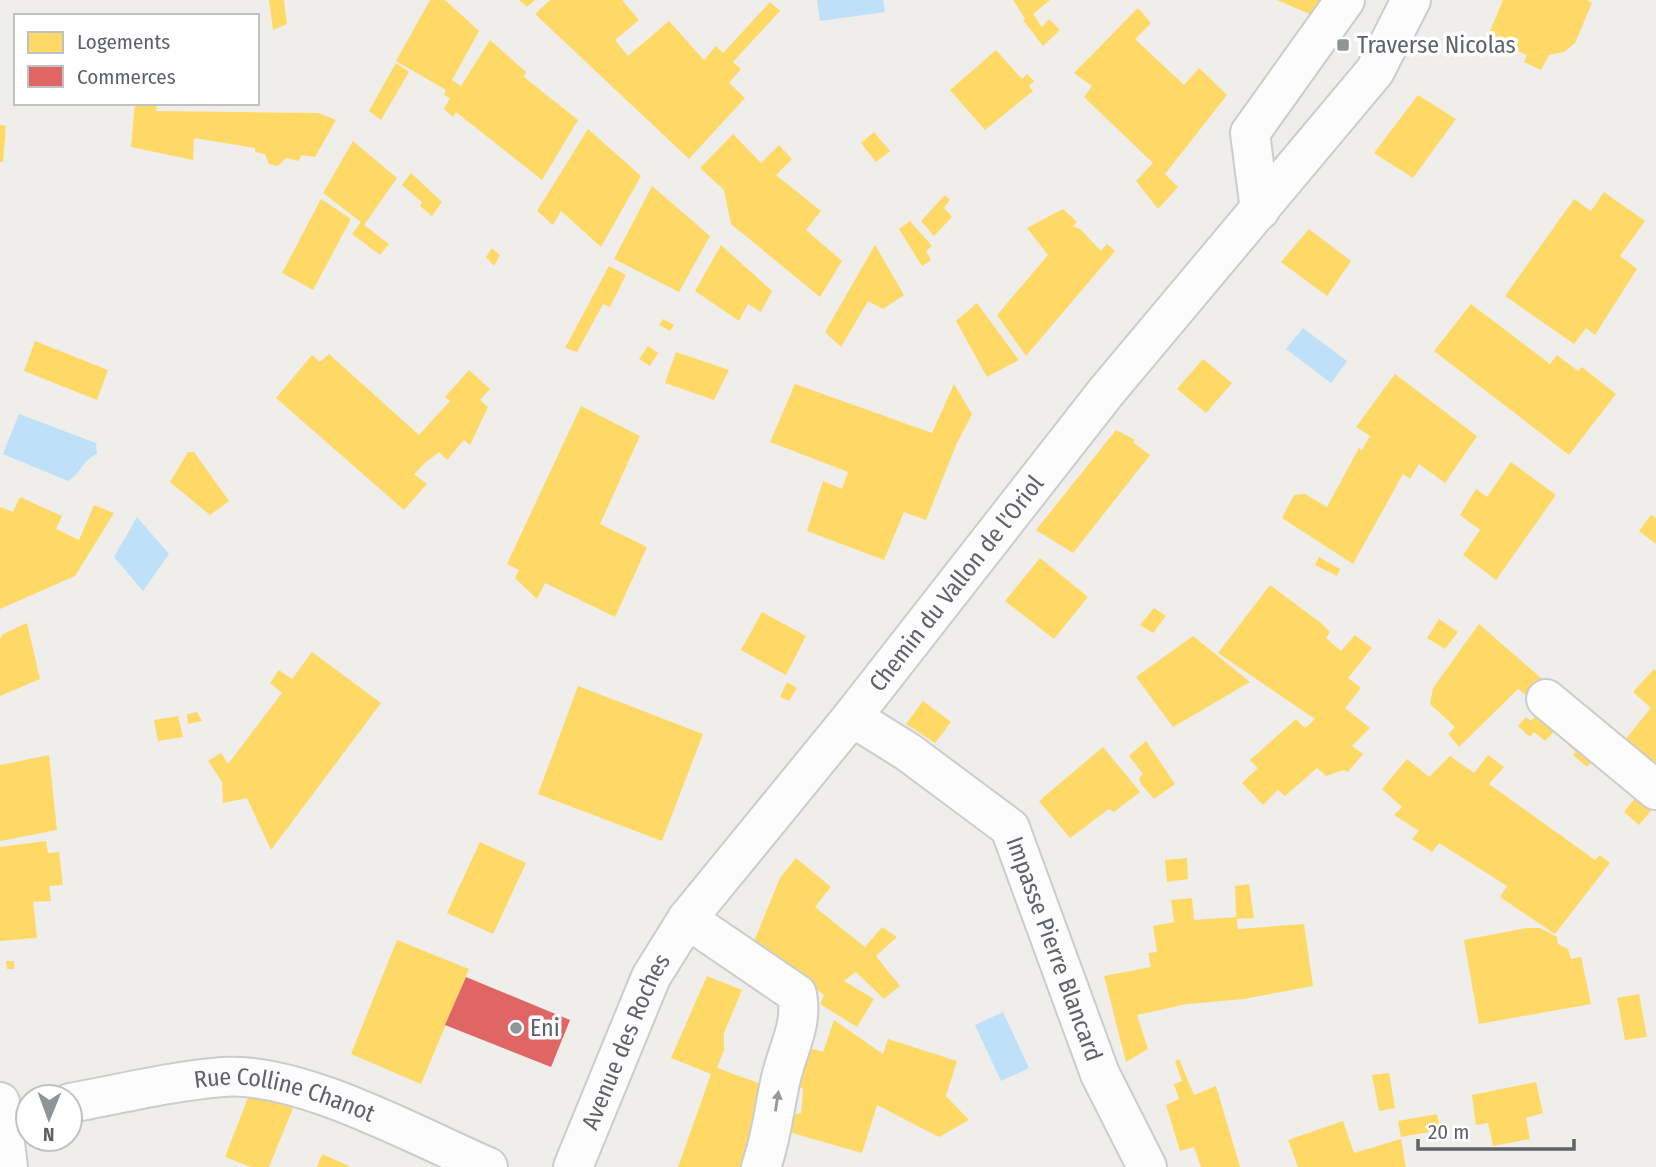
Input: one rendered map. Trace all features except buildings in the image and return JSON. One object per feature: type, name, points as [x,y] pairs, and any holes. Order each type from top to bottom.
[{"type":"street","points":[[1261,210],[1251,133],[1345,0]]},
{"type":"street","name":"Chemin du Vallon de l'Oriol","points":[[687,919],[852,717],[1106,391],[1261,210],[1375,71],[1411,0]]},
{"type":"street","points":[[1545,699],[1656,790]]},
{"type":"street","name":"Impasse Pierre Blancard","points":[[852,717],[908,752],[1010,828],[1100,1074],[1147,1167]]},
{"type":"street","points":[[687,919],[797,994],[801,1014],[781,1078],[771,1138],[761,1167]]},
{"type":"street","name":"Avenue des Roches","points":[[573,1167],[650,977],[687,919]]},
{"type":"street","name":"Rue Colline Chanot","points":[[84,1101],[223,1077],[256,1078],[310,1090],[488,1167]]},
{"type":"street","points":[[8,1167],[10,1109]]},
{"type":"water","points":[[817,0],[883,0],[885,12],[820,21]]},
{"type":"water","points":[[1303,328],[1347,361],[1331,383],[1286,349]]},
{"type":"water","points":[[19,414],[96,443],[97,454],[68,481],[3,454]]},
{"type":"water","points":[[137,517],[169,554],[143,591],[114,557]]},
{"type":"water","points":[[1003,1012],[1029,1068],[1001,1081],[975,1025]]},
{"type":"place","name":"Traverse Nicolas","points":[[1343,45]]},
{"type":"place","name":"Eni","points":[[516,1028]]}]
